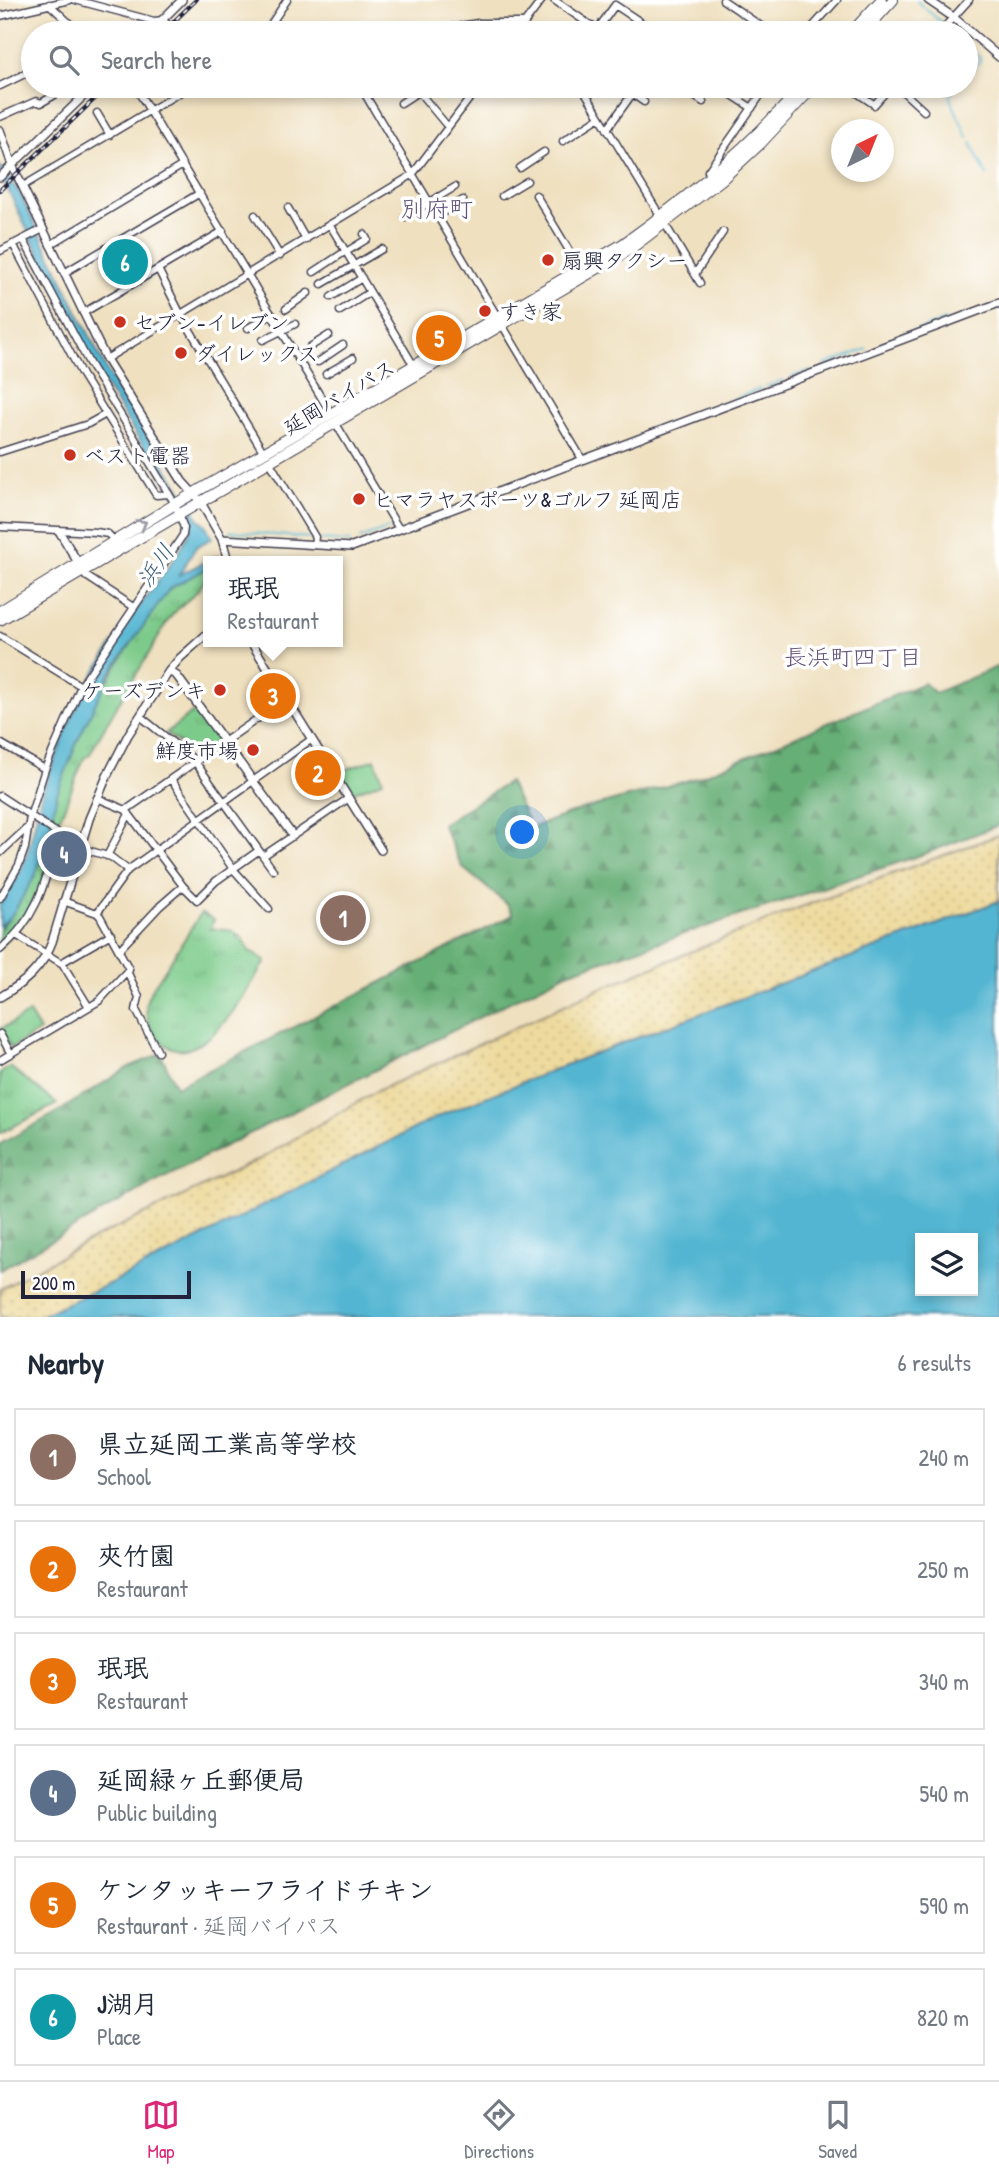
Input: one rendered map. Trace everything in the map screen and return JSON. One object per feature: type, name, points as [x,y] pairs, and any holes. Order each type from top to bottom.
[{"type":"highway","points":[[862,21],[881,0]]},
{"type":"highway","points":[[874,21],[893,0]]},
{"type":"highway","name":"延岡バイパス","points":[[715,180],[792,98]]},
{"type":"highway","name":"延岡バイパス","points":[[333,418],[415,366],[629,250],[761,143],[803,98]]},
{"type":"highway","name":"延岡バイパス","points":[[0,620],[179,508],[499,321],[663,220]]},
{"type":"highway","name":"延岡バイパス","points":[[0,611],[82,570],[114,540],[179,508]]},
{"type":"street","points":[[0,16],[72,0],[154,21],[163,20],[183,0]]},
{"type":"street","points":[[273,21],[287,0]]},
{"type":"street","points":[[526,21],[542,0]]},
{"type":"street","points":[[554,0],[584,21]]},
{"type":"street","points":[[723,0],[754,21]]},
{"type":"street","points":[[818,21],[837,0]]},
{"type":"street","points":[[928,0],[958,21]]},
{"type":"street","points":[[950,21],[968,0]]},
{"type":"street","points":[[49,4],[68,21]]},
{"type":"street","points":[[606,21],[615,5],[639,21]]},
{"type":"street","points":[[978,39],[999,57]]},
{"type":"street","points":[[0,86],[21,76]]},
{"type":"street","points":[[0,117],[50,98]]},
{"type":"street","points":[[0,177],[82,98]]},
{"type":"street","points":[[142,98],[399,529]]},
{"type":"street","points":[[23,186],[170,98]]},
{"type":"street","points":[[367,98],[582,460]]},
{"type":"street","points":[[401,103],[406,98]]},
{"type":"street","points":[[424,98],[448,127]]},
{"type":"street","points":[[106,359],[412,175],[470,98]]},
{"type":"street","points":[[589,98],[700,283]]},
{"type":"street","points":[[607,129],[630,98]]},
{"type":"street","points":[[639,98],[645,102]]},
{"type":"street","points":[[697,98],[703,102]]},
{"type":"street","points":[[737,98],[752,108]]},
{"type":"street","points":[[715,180],[708,171],[759,98]]},
{"type":"street","points":[[864,98],[873,104],[879,98]]},
{"type":"street","points":[[910,98],[925,111]]},
{"type":"street","points":[[97,113],[110,135]]},
{"type":"street","points":[[563,141],[600,117]]},
{"type":"street","points":[[0,130],[10,167],[23,186],[41,230],[106,359],[167,458],[222,538],[227,556]]},
{"type":"street","points":[[520,168],[544,152]]},
{"type":"street","points":[[50,244],[183,165]]},
{"type":"street","points":[[502,196],[527,181]]},
{"type":"street","points":[[405,217],[455,187]]},
{"type":"street","points":[[64,272],[200,192]]},
{"type":"street","points":[[536,195],[580,269]]},
{"type":"street","points":[[437,216],[463,200]]},
{"type":"street","points":[[288,208],[306,240]]},
{"type":"street","points":[[255,215],[280,256]]},
{"type":"street","points":[[330,225],[415,366]]},
{"type":"street","points":[[0,251],[41,230]]},
{"type":"street","points":[[83,313],[223,231]]},
{"type":"street","points":[[695,274],[723,232]]},
{"type":"street","points":[[314,272],[367,239],[364,234]]},
{"type":"street","points":[[0,898],[19,865],[45,769],[81,686],[183,535],[184,528],[179,508],[89,363],[25,238]]},
{"type":"street","points":[[13,244],[59,334],[156,495],[169,494]]},
{"type":"street","points":[[322,284],[382,249]]},
{"type":"street","points":[[158,270],[181,315],[315,537],[314,545]]},
{"type":"street","points":[[331,297],[362,278]]},
{"type":"street","points":[[340,311],[370,292]]},
{"type":"street","points":[[286,309],[308,293]]},
{"type":"street","points":[[222,538],[352,547],[999,303]]},
{"type":"street","points":[[248,328],[272,314]]},
{"type":"street","points":[[263,340],[273,339],[281,330],[295,324]]},
{"type":"street","points":[[310,347],[329,335]]},
{"type":"street","points":[[318,362],[343,345]]},
{"type":"street","points":[[326,374],[353,358]]},
{"type":"street","points":[[0,452],[88,424],[106,414]]},
{"type":"street","points":[[0,527],[108,534],[114,540]]},
{"type":"street","points":[[59,531],[82,570],[133,607]]},
{"type":"street","points":[[0,636],[81,686]]},
{"type":"street","points":[[0,997],[32,975],[47,954],[97,798],[116,759],[169,671],[203,638]]},
{"type":"street","points":[[254,647],[381,850]]},
{"type":"street","points":[[169,671],[177,676],[293,836]]},
{"type":"street","points":[[107,856],[127,812],[286,699]]},
{"type":"street","points":[[140,716],[195,763],[273,870]]},
{"type":"street","points":[[97,913],[128,870],[312,739]]},
{"type":"street","points":[[0,743],[45,769]]},
{"type":"street","points":[[171,779],[233,869],[269,909]]},
{"type":"street","points":[[0,796],[80,848],[107,856],[128,870]]},
{"type":"street","points":[[97,798],[127,812],[183,886],[197,900],[233,869],[293,836],[349,798]]},
{"type":"street","points":[[0,853],[28,827]]},
{"type":"street","points":[[0,950],[30,918],[43,890],[56,833]]},
{"type":"street","points":[[120,950],[160,906],[183,886]]},
{"type":"street","points":[[64,901],[97,913],[111,934],[129,969],[127,971],[139,997],[136,1010],[158,1052]]},
{"type":"street","points":[[62,963],[111,934]]},
{"type":"street","points":[[16,936],[62,963],[89,1007]]},
{"type":"street","points":[[0,1060],[99,1001],[127,971]]},
{"type":"street","points":[[0,1034],[11,1054]]},
{"type":"green space","points":[[203,570],[203,582],[166,624],[90,754],[84,758],[61,816],[54,827],[50,825],[64,771],[88,716],[159,602],[179,582]]},
{"type":"green space","points":[[999,666],[999,825],[924,854],[567,973],[158,1180],[0,1270],[0,1144],[129,1067],[161,1054],[176,1087],[513,915],[508,905],[462,867],[442,824],[509,782],[531,828],[574,812],[696,778],[924,683],[935,693]]},
{"type":"green space","points":[[196,710],[220,743],[198,758],[166,733]]},
{"type":"green space","points":[[375,759],[383,781],[352,793],[339,772]]},
{"type":"green space","points":[[48,832],[55,839],[40,890],[23,923],[0,947],[0,929],[30,883],[41,859]]},
{"type":"green space","points":[[201,913],[214,920],[210,929],[227,929],[234,932],[242,938],[249,951],[266,961],[222,1025],[207,1039],[191,1048],[175,1049],[159,1040],[152,1031],[146,1005],[149,994]]},
{"type":"green space","points":[[29,1013],[40,1031],[11,1048],[1,1029]]},
{"type":"green space","points":[[10,1067],[57,1104],[0,1133],[0,1073]]},
{"type":"sand","points":[[999,835],[999,901],[578,1060],[441,1115],[117,1280],[38,1317],[0,1317],[0,1289],[93,1239],[258,1160],[375,1092],[599,989],[796,909]]},
{"type":"water","points":[[0,166],[20,194],[110,377],[212,538],[196,547],[179,575],[203,563],[203,571],[170,588],[109,675],[77,742],[57,794],[45,848],[35,876],[12,915],[0,926],[0,905],[17,878],[27,855],[43,790],[72,717],[91,679],[119,634],[179,552],[190,531],[191,521],[94,368],[0,173]]},
{"type":"water","points":[[999,901],[999,1317],[38,1317],[117,1280],[441,1115],[578,1060]]},
{"type":"waterway","points":[[917,1],[940,21]]},
{"type":"waterway","points":[[978,56],[978,63]]},
{"type":"waterway","points":[[950,98],[968,138]]},
{"type":"waterway","points":[[971,143],[987,176]]},
{"type":"waterway","points":[[884,343],[945,320]]},
{"type":"waterway","points":[[824,365],[867,349]]},
{"type":"waterway","points":[[791,377],[809,371]]},
{"type":"waterway","points":[[765,387],[783,380]]},
{"type":"waterway","points":[[674,422],[760,389]]},
{"type":"waterway","points":[[666,425],[671,423]]},
{"type":"waterway","points":[[573,460],[578,458]]},
{"type":"waterway","points":[[360,539],[395,526]]},
{"type":"waterway","points":[[230,531],[310,538]]},
{"type":"waterway","points":[[320,540],[350,542]]},
{"type":"railway","points":[[174,21],[196,0]]},
{"type":"railway","points":[[0,190],[96,98]]},
{"type":"place","name":"扇興タクシー","points":[[548,260]]},
{"type":"place","name":"J湖月","points":[[125,262]]},
{"type":"place","name":"すき家","points":[[485,311]]},
{"type":"place","name":"セブン-イレブン","points":[[120,322]]},
{"type":"place","name":"ケンタッキーフライドチキン","points":[[439,338]]},
{"type":"place","name":"ダイレックス","points":[[181,353]]},
{"type":"place","name":"ベスト電器","points":[[70,455]]},
{"type":"place","name":"ヒマラヤスポーツ&ゴルフ 延岡店","points":[[359,499]]},
{"type":"place","name":"ケーズデンキ","points":[[220,690]]},
{"type":"place","name":"珉珉","points":[[273,696]]},
{"type":"place","name":"鮮度市場","points":[[253,750]]},
{"type":"place","name":"夾竹園","points":[[318,773]]},
{"type":"place","name":"延岡緑ヶ丘郵便局","points":[[64,854]]},
{"type":"place","name":"県立延岡工業高等学校","points":[[343,918]]},
{"type":"district","name":"別府町","points":[[437,208]]},
{"type":"district","name":"長浜町四丁目","points":[[853,656]]},
{"type":"water label","name":"浜川","points":[[155,565]]}]
